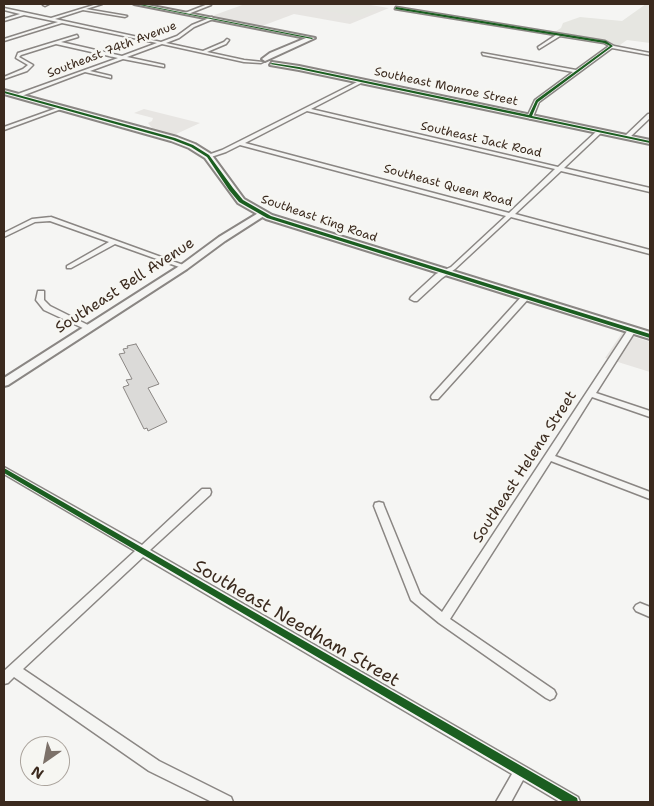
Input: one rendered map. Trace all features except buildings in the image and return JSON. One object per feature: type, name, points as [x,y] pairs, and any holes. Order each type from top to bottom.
[{"type":"main road","name":"Southeast King Road","points":[[4,92],[174,139],[197,148],[208,156],[235,195],[248,206],[263,214],[650,336]]},
{"type":"street","points":[[51,19],[100,4]]},
{"type":"street","points":[[136,4],[312,38],[273,56],[274,61]]},
{"type":"street","points":[[403,4],[396,8],[605,42],[612,47],[650,54]]},
{"type":"street","points":[[187,14],[208,5]]},
{"type":"street","points":[[4,9],[237,58],[262,60],[271,54],[283,51]]},
{"type":"street","points":[[82,9],[125,16]]},
{"type":"street","points":[[4,20],[25,14]]},
{"type":"street","name":"Southeast 74th Avenue","points":[[17,96],[181,36],[193,26],[212,18]]},
{"type":"street","points":[[4,40],[63,22]]},
{"type":"street","points":[[539,48],[559,35]]},
{"type":"street","points":[[4,78],[25,70],[31,65],[17,56],[77,36]]},
{"type":"street","points":[[205,51],[225,43],[227,40]]},
{"type":"street","points":[[56,42],[162,66]]},
{"type":"street","points":[[530,117],[535,103],[612,47]]},
{"type":"street","points":[[483,54],[578,72]]},
{"type":"street","name":"Southeast Monroe Street","points":[[262,60],[274,61],[650,142]]},
{"type":"street","points":[[84,71],[109,77]]},
{"type":"street","points":[[208,156],[221,153],[361,81]]},
{"type":"street","points":[[4,129],[62,108]]},
{"type":"street","name":"Southeast Jack Road","points":[[306,109],[650,190]]},
{"type":"street","points":[[627,137],[650,116]]},
{"type":"street","points":[[414,300],[453,268],[600,132]]},
{"type":"street","name":"Southeast Queen Road","points":[[240,143],[650,252]]},
{"type":"street","name":"Southeast Bell Avenue","points":[[4,382],[263,214]]},
{"type":"street","points":[[4,235],[34,220],[51,219],[184,266]]},
{"type":"street","points":[[69,267],[114,242]]},
{"type":"street","points":[[41,293],[40,300],[47,308],[90,328]]},
{"type":"street","points":[[435,397],[526,297]]},
{"type":"street","name":"Southeast Helena Street","points":[[443,620],[632,330]]},
{"type":"street","points":[[591,394],[650,414]]},
{"type":"street","points":[[549,457],[650,496]]},
{"type":"street","name":"Southeast Needham Street","points":[[4,470],[574,802]]},
{"type":"street","points":[[4,679],[206,492]]},
{"type":"street","points":[[379,506],[415,597],[443,620],[550,694]]},
{"type":"street","points":[[14,670],[154,766],[226,802]]},
{"type":"street","points":[[503,802],[520,772]]},
{"type":"shaded area","points":[[245,4],[364,4],[389,8],[350,24],[294,14],[262,26],[209,17]]},
{"type":"shaded area","points":[[329,4],[348,4],[378,9],[360,17],[316,9]]},
{"type":"shaded area","points":[[646,4],[650,4],[650,43],[627,40],[617,47],[610,43],[553,33],[561,28],[563,23],[580,17],[622,21]]},
{"type":"shaded area","points":[[144,109],[200,123],[174,135],[150,129],[152,128],[148,123],[153,118],[134,113]]},
{"type":"shaded area","points":[[622,333],[650,342],[650,372],[605,358]]},
{"type":"cycle path","points":[[136,4],[312,38]]},
{"type":"cycle path","points":[[396,8],[605,42],[612,46],[537,101],[530,117]]},
{"type":"cycle path","points":[[272,64],[299,68],[650,142]]},
{"type":"cycle path","points":[[4,92],[174,139],[192,146],[208,156],[241,201],[269,217],[650,336]]},
{"type":"cycle path","points":[[4,470],[573,802]]}]
